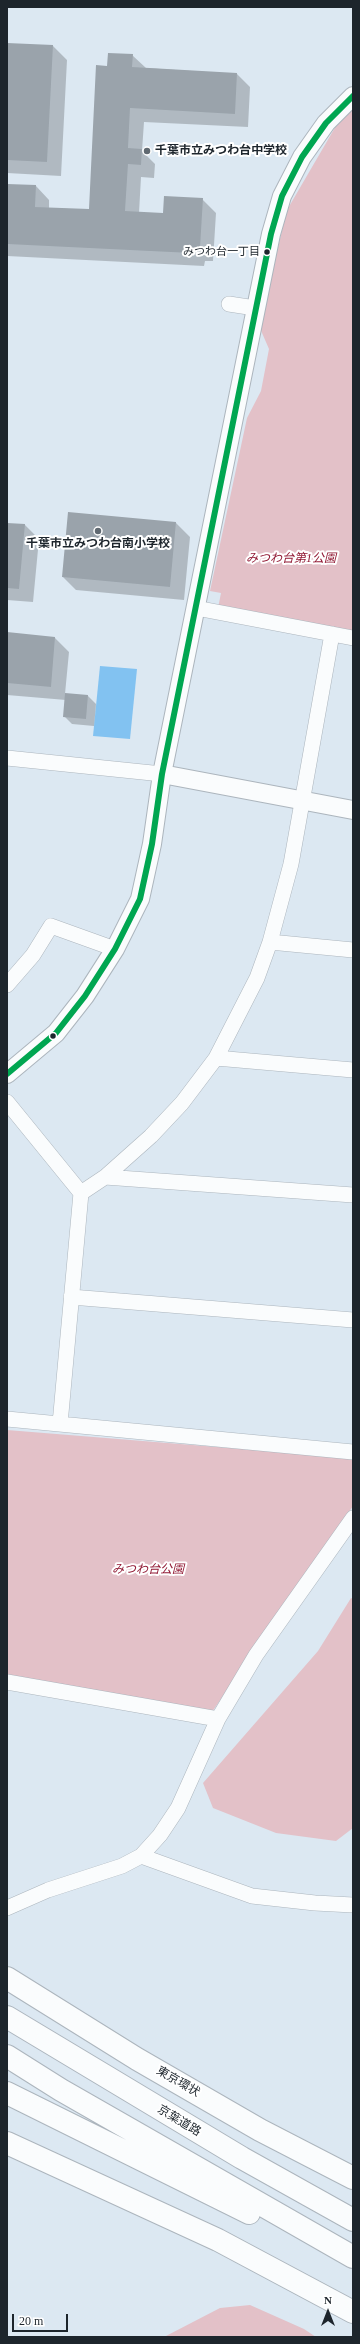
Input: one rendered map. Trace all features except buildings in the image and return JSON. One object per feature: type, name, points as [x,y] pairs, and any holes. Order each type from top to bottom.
[{"type":"highway","name":"東京環状","points":[[7,1978],[136,2059],[260,2130],[353,2178]]},
{"type":"highway","name":"京葉道路","points":[[7,2017],[242,2158],[353,2220]]},
{"type":"highway","points":[[7,2056],[122,2125],[353,2257]]},
{"type":"highway","points":[[7,2093],[225,2202],[353,2262]]},
{"type":"highway","points":[[7,2142],[218,2240],[353,2312]]},
{"type":"street","points":[[7,1074],[56,1033],[85,996],[115,949],[140,899],[152,844],[162,774],[271,234],[282,196],[302,158],[326,123],[353,96]]},
{"type":"street","points":[[229,304],[256,308]]},
{"type":"street","points":[[196,608],[353,638]]},
{"type":"street","points":[[81,1193],[105,1177],[151,1136],[182,1103],[216,1058],[257,978],[270,942],[291,864],[332,634]]},
{"type":"street","points":[[8,762],[162,774],[353,810]]},
{"type":"street","points":[[7,985],[33,955],[51,926],[115,949]]},
{"type":"street","points":[[270,942],[353,950]]},
{"type":"street","points":[[216,1058],[353,1070]]},
{"type":"street","points":[[7,1102],[81,1193],[60,1424]]},
{"type":"street","points":[[105,1177],[353,1195]]},
{"type":"street","points":[[71,1297],[353,1320]]},
{"type":"street","points":[[7,1419],[353,1452]]},
{"type":"street","points":[[7,1908],[48,1890],[122,1866],[141,1856],[160,1835],[178,1808],[218,1719],[256,1655],[353,1518]]},
{"type":"street","points":[[7,1682],[218,1719]]},
{"type":"street","points":[[141,1856],[252,1896],[315,1903],[353,1905]]},
{"type":"green space","name":"みつわ台第1公園","points":[[353,108],[353,634],[218,608],[221,593],[210,591],[247,418],[261,391],[269,349],[259,326],[287,210],[340,119]]},
{"type":"green space","name":"みつわ台公園","points":[[7,1430],[353,1458],[353,1506],[212,1712],[7,1676]]},
{"type":"green space","points":[[351,1598],[353,1599],[353,1828],[336,1841],[276,1833],[213,1808],[203,1783],[318,1651]]},
{"type":"green space","points":[[250,2305],[304,2329],[316,2337],[164,2337],[220,2308]]},
{"type":"water","points":[[100,666],[137,669],[130,739],[93,736]]},
{"type":"transit line","points":[[7,1074],[56,1033],[85,996],[115,949],[140,899],[152,844],[162,774],[271,234],[282,196],[302,157],[326,123],[353,96]]},
{"type":"place","name":"千葉市立みつわ台中学校","points":[[147,151]]},
{"type":"place","name":"みつわ台一丁目","points":[[267,252]]},
{"type":"place","name":"千葉市立みつわ台南小学校","points":[[98,531]]}]
